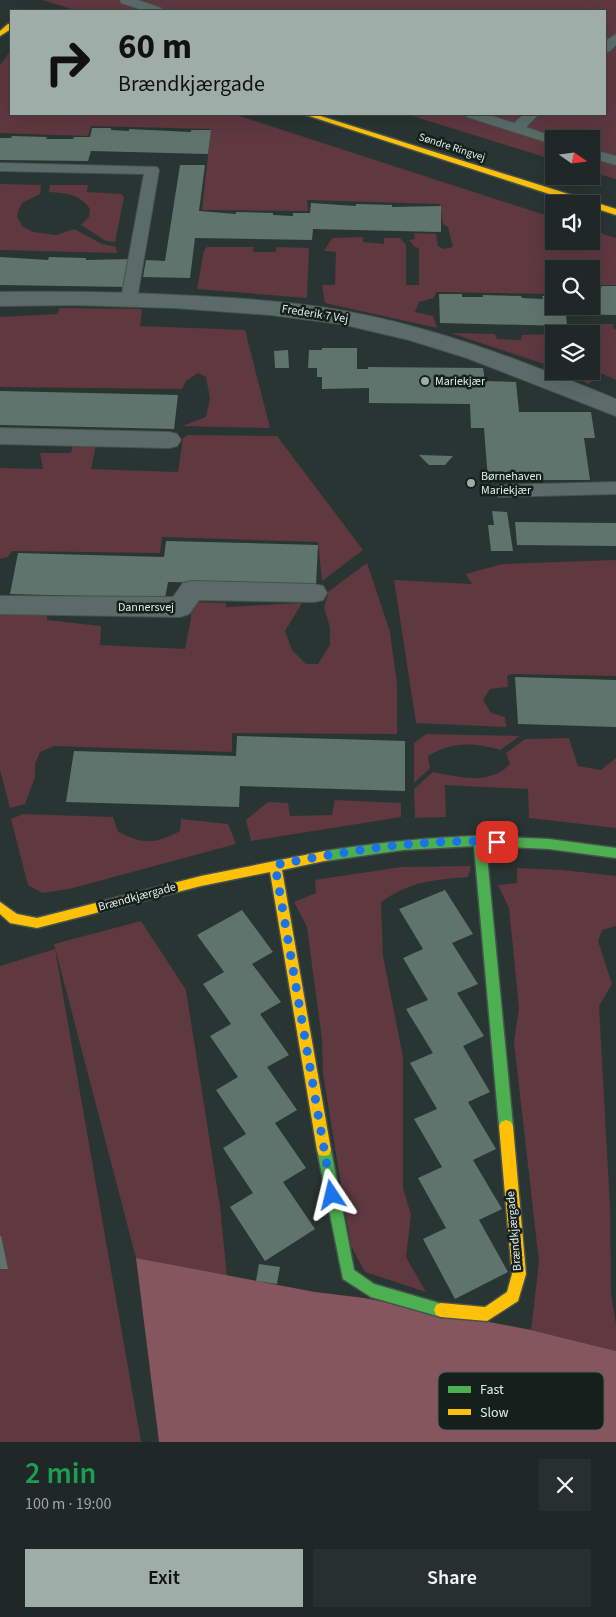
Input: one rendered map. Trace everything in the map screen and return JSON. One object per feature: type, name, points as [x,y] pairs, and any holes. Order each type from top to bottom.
[{"type":"street","name":"Søndre Ringvej","points":[[310,115],[562,195]]},
{"type":"street","name":"Søndre Ringvej","points":[[600,207],[616,212]]},
{"type":"street","name":"Frederik 7 Vej","points":[[0,299],[129,299],[254,306],[303,311],[388,327],[458,348],[616,408]]},
{"type":"street","points":[[0,436],[169,440]]},
{"type":"street","name":"Dannersvej","points":[[0,605],[180,607],[192,590],[314,593]]},
{"type":"street","name":"Brændkjærgade","points":[[5,917],[37,923],[183,885],[275,865],[333,854],[412,845],[480,841],[568,845],[616,852]]},
{"type":"street","name":"Brændkjærgade","points":[[275,865],[337,1224],[348,1274],[371,1290],[440,1310],[487,1314],[513,1296],[519,1274],[480,841]]},
{"type":"lane","points":[[126,0],[153,10]]},
{"type":"lane","points":[[606,47],[616,38]]},
{"type":"lane","points":[[475,115],[545,137]]},
{"type":"lane","points":[[516,128],[531,115]]},
{"type":"lane","points":[[600,155],[616,161]]},
{"type":"lane","points":[[0,167],[152,170],[129,299]]},
{"type":"lane","points":[[500,491],[616,488]]},
{"type":"shaded area","points":[[42,0],[616,0],[616,179],[600,175],[600,130],[545,130],[545,157],[409,115],[606,115],[606,10],[75,10]]},
{"type":"shaded area","points":[[10,51],[10,115],[236,115],[545,215],[545,250],[600,250],[600,233],[616,238],[616,285],[600,285],[600,260],[545,260],[545,294],[436,292],[434,298],[419,302],[415,312],[433,316],[437,328],[325,303],[322,285],[335,285],[336,252],[324,251],[332,238],[363,237],[363,242],[384,244],[384,238],[400,238],[406,245],[406,285],[419,285],[419,248],[415,247],[409,240],[415,239],[414,233],[436,234],[438,246],[444,249],[453,247],[448,227],[443,224],[440,204],[307,200],[308,211],[202,210],[211,129],[91,126],[88,136],[0,133],[0,65]]},
{"type":"shaded area","points":[[0,184],[41,185],[40,194],[22,203],[19,209],[17,216],[22,226],[33,232],[56,235],[74,229],[102,244],[116,247],[117,253],[0,250]]},
{"type":"shaded area","points":[[50,185],[88,185],[87,192],[121,194],[124,197],[115,242],[106,241],[81,225],[89,217],[90,209],[82,200],[67,194],[49,192]]},
{"type":"shaded area","points":[[207,247],[254,247],[253,252],[275,252],[277,247],[309,248],[307,298],[197,289],[204,250]]},
{"type":"shaded area","points":[[60,308],[142,309],[140,326],[245,330],[270,428],[182,426],[206,417],[210,399],[206,377],[198,373],[186,381],[182,389],[0,387],[0,317],[57,314]]},
{"type":"shaded area","points":[[613,324],[614,329],[616,329],[616,380],[600,373],[600,325],[593,325]]},
{"type":"shaded area","points":[[451,333],[495,334],[497,339],[521,340],[522,335],[545,334],[545,371],[543,370],[544,364]]},
{"type":"shaded area","points":[[581,380],[593,380],[589,384]]},
{"type":"shaded area","points":[[188,435],[277,436],[363,550],[322,581],[318,542],[162,537],[160,553],[12,551],[8,557],[0,559],[0,468],[43,469],[40,453],[71,453],[73,445],[96,445],[91,469],[178,472],[183,438]]},
{"type":"shaded area","points":[[616,560],[616,676],[512,674],[507,676],[508,687],[490,689],[483,700],[491,713],[505,717],[506,727],[416,723],[394,580],[472,584],[466,574],[502,564]]},
{"type":"shaded area","points":[[367,563],[390,632],[397,684],[397,734],[232,733],[232,752],[54,746],[40,752],[35,764],[35,777],[25,804],[10,808],[0,770],[0,614],[47,615],[47,620],[101,626],[100,645],[185,649],[191,618],[191,602],[226,603],[226,607],[302,603],[285,631],[292,650],[306,664],[318,664],[330,645],[330,628],[324,607],[329,591]]},
{"type":"shaded area","points":[[426,734],[520,736],[500,750],[463,745],[437,751],[428,756],[430,768],[414,783],[414,743]]},
{"type":"shaded area","points":[[569,738],[578,766],[601,770],[616,758],[616,828],[529,818],[528,789],[445,785],[446,817],[415,818],[414,789],[433,772],[453,776],[484,778],[502,771],[510,764],[506,753],[525,739]]},
{"type":"shaded area","points":[[335,800],[401,803],[401,817],[251,841],[246,820],[268,802],[288,803],[290,816],[332,815]]},
{"type":"shaded area","points":[[23,814],[113,817],[118,832],[142,841],[156,841],[180,831],[181,819],[228,824],[236,844],[69,889],[42,893],[28,885],[11,819]]},
{"type":"shaded area","points":[[471,866],[468,877],[433,881],[412,886],[381,902],[383,956],[403,1057],[403,1188],[411,1215],[406,1257],[426,1292],[365,1272],[351,1246],[323,1074],[322,1040],[307,927],[294,902],[316,893],[315,880],[401,867]]},
{"type":"shaded area","points":[[517,868],[563,870],[616,876],[616,926],[602,930],[598,941],[612,984],[599,1006],[610,1207],[611,1294],[616,1324],[616,1351],[531,1330],[539,1262],[514,1042],[519,1008],[509,908],[498,885],[517,883]]},
{"type":"shaded area","points":[[141,921],[186,990],[220,1206],[227,1277],[136,1258],[54,944]]},
{"type":"shaded area","points":[[55,949],[141,1442],[0,1442],[0,966]]},
{"type":"shaded area","points":[[136,1258],[315,1292],[364,1298],[531,1330],[616,1351],[616,1442],[159,1442]]},
{"type":"building","points":[[92,128],[111,128],[111,130],[129,131],[129,129],[191,132],[191,130],[211,130],[208,154],[91,151],[88,161],[0,160],[0,138],[11,138],[12,136],[73,139],[74,137],[90,137]]},
{"type":"building","points":[[180,165],[205,165],[199,211],[236,214],[236,212],[273,213],[273,215],[293,216],[293,213],[310,213],[311,203],[356,206],[356,204],[392,205],[392,207],[441,206],[441,232],[313,229],[312,240],[195,238],[190,278],[143,277],[146,260],[165,261]]},
{"type":"building","points":[[0,257],[48,260],[49,257],[86,258],[86,260],[133,259],[129,287],[0,285]]},
{"type":"building","points":[[602,286],[616,286],[616,315],[600,315]]},
{"type":"building","points":[[439,294],[462,294],[462,297],[483,297],[483,295],[521,296],[522,298],[543,299],[542,296],[545,296],[545,315],[566,315],[567,325],[440,323]]},
{"type":"building","points":[[322,348],[357,348],[357,369],[368,369],[368,367],[483,368],[485,381],[516,382],[519,412],[591,412],[595,438],[584,438],[590,480],[488,480],[484,428],[471,428],[470,404],[369,403],[369,388],[322,389],[322,377],[317,377],[317,368],[308,368],[309,350],[322,350]]},
{"type":"building","points":[[288,350],[289,368],[275,368],[274,351]]},
{"type":"building","points":[[0,391],[178,395],[174,429],[0,425]]},
{"type":"building","points":[[419,455],[453,456],[445,465],[429,465]]},
{"type":"building","points":[[492,511],[507,512],[513,551],[491,551],[488,525],[494,525]]},
{"type":"building","points":[[515,522],[616,523],[616,546],[517,545]]},
{"type":"building","points":[[166,541],[318,545],[316,585],[168,582],[165,598],[10,594],[18,553],[164,557]]},
{"type":"building","points":[[515,677],[616,680],[616,727],[518,724]]},
{"type":"building","points":[[237,736],[405,741],[405,791],[240,786],[239,807],[66,802],[74,751],[236,756]]},
{"type":"building","points":[[445,890],[473,934],[452,943],[478,984],[457,993],[484,1036],[463,1046],[490,1092],[468,1102],[496,1149],[473,1160],[502,1209],[479,1220],[508,1272],[455,1299],[423,1239],[446,1228],[418,1178],[442,1167],[414,1119],[437,1109],[410,1063],[433,1053],[406,1009],[428,1000],[403,958],[423,949],[399,909]]},
{"type":"building","points":[[242,910],[273,952],[252,964],[281,1002],[260,1014],[289,1055],[267,1067],[297,1110],[275,1123],[306,1168],[283,1182],[315,1229],[265,1261],[230,1207],[253,1193],[223,1148],[246,1134],[216,1090],[238,1077],[210,1036],[231,1024],[203,984],[224,972],[197,935]]},
{"type":"building","points":[[1,1236],[8,1269],[0,1269]]},
{"type":"building","points":[[259,1264],[280,1267],[277,1284],[256,1281]]},
{"type":"traffic: fast","points":[[480,841],[506,1126]]},
{"type":"traffic: fast","points":[[325,856],[442,842],[482,841],[549,844],[616,853]]},
{"type":"traffic: fast","points":[[324,1150],[348,1274],[371,1290],[441,1310]]},
{"type":"traffic: slow","points":[[0,34],[10,27]]},
{"type":"traffic: slow","points":[[310,115],[561,195]]},
{"type":"traffic: slow","points":[[600,207],[616,212]]},
{"type":"traffic: slow","points":[[0,907],[14,919],[37,923],[201,881],[325,856]]},
{"type":"traffic: slow","points":[[275,865],[324,1150]]},
{"type":"traffic: slow","points":[[441,1310],[487,1314],[513,1296],[519,1274],[506,1126]]},
{"type":"place","name":"Mariekjær","points":[[425,381]]},
{"type":"place","name":"Børnehaven Mariekjær","points":[[471,483]]},
{"type":"route","points":[[332,1195],[275,865],[333,854],[412,845],[480,841],[497,842]]}]
